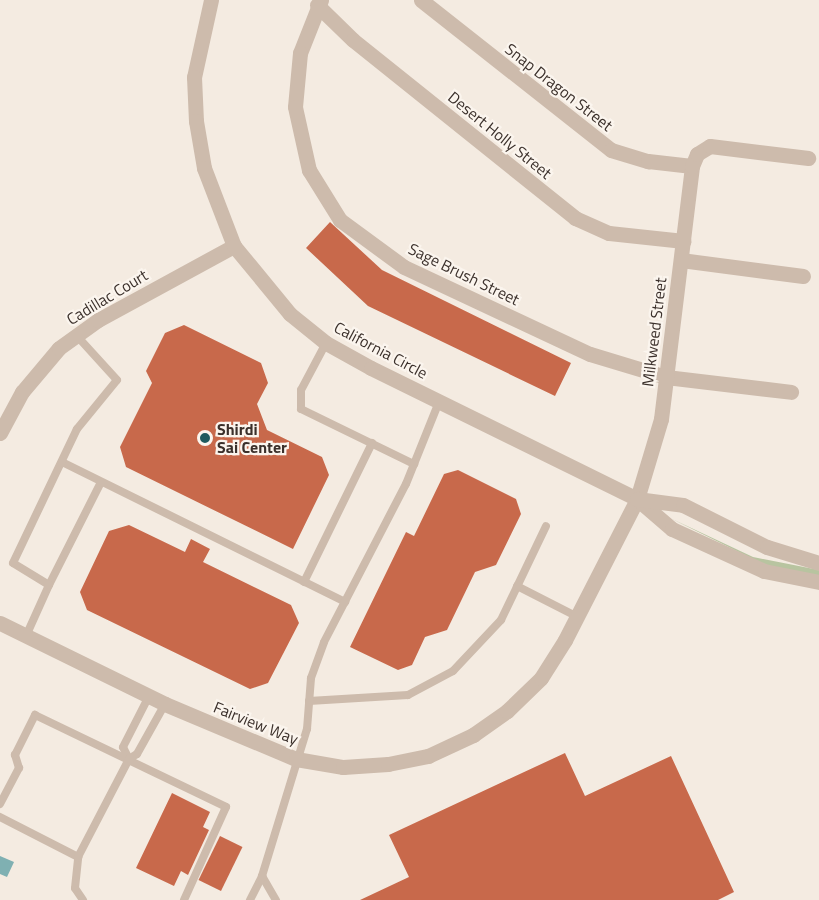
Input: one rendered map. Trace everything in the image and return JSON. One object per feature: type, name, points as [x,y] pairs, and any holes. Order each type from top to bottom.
[{"type":"street","name":"California Circle","points":[[211,0],[194,77],[196,121],[204,168],[234,246],[290,314],[326,343],[439,402],[637,499],[672,529],[764,571],[819,582]]},
{"type":"street","name":"Snap Dragon Street","points":[[421,0],[611,150],[648,161],[692,166]]},
{"type":"street","name":"Desert Holly Street","points":[[319,3],[353,40],[575,218],[609,233],[684,241]]},
{"type":"street","name":"Sage Brush Street","points":[[319,3],[300,53],[295,106],[309,170],[340,220],[404,267],[590,354],[666,377],[791,392]]},
{"type":"street","points":[[692,166],[697,154],[710,146],[808,158]]},
{"type":"street","name":"Milkweed Street","points":[[637,499],[661,419],[692,166]]},
{"type":"street","name":"Cadillac Court","points":[[0,433],[40,367],[76,335],[234,246]]},
{"type":"street","points":[[681,260],[803,276]]},
{"type":"street","name":"California Circle","points":[[637,499],[683,505],[767,547],[819,563]]},
{"type":"street","name":"Fairview Way","points":[[0,623],[165,704],[296,759],[343,767],[388,764],[428,756],[473,735],[507,711],[541,678],[637,499]]},
{"type":"lane","points":[[49,585],[13,564],[77,429],[117,380],[76,335]]},
{"type":"lane","points":[[326,343],[301,390],[301,408],[414,464]]},
{"type":"lane","points":[[250,900],[262,876],[307,729],[311,678],[324,642],[414,464],[439,402]]},
{"type":"lane","points":[[304,582],[372,443]]},
{"type":"lane","points":[[62,462],[345,602]]},
{"type":"lane","points":[[26,636],[101,482]]},
{"type":"lane","points":[[309,701],[408,695],[453,670],[501,620],[546,526]]},
{"type":"lane","points":[[517,586],[576,616]]},
{"type":"lane","points":[[129,759],[123,747],[149,696]]},
{"type":"lane","points":[[83,900],[75,888],[78,857],[129,759],[137,754],[165,704]]},
{"type":"lane","points":[[0,804],[19,768],[15,755],[35,715],[226,807],[184,900]]},
{"type":"lane","points":[[0,818],[78,857]]},
{"type":"lane","points":[[262,876],[276,900]]},
{"type":"green space","points":[[670,518],[753,557],[819,570],[819,579],[771,568]]},
{"type":"water","points":[[0,856],[14,862],[7,877],[0,874]]},
{"type":"building","points":[[330,222],[382,270],[571,363],[555,396],[368,306],[306,248]]},
{"type":"building","name":"Shirdi Sai Center","points":[[184,325],[261,363],[268,383],[257,404],[267,430],[322,457],[329,475],[293,549],[126,467],[120,447],[152,383],[146,371],[165,333]]},
{"type":"building","points":[[458,470],[516,499],[521,514],[496,565],[475,572],[447,630],[425,637],[412,665],[398,670],[350,647],[406,532],[414,536],[444,474]]},
{"type":"building","points":[[129,525],[185,552],[191,539],[210,549],[203,562],[291,605],[299,623],[268,683],[250,689],[87,610],[80,592],[109,531]]},
{"type":"building","points":[[565,753],[585,796],[671,756],[734,892],[718,900],[360,900],[409,877],[389,835]]},
{"type":"building","points":[[172,793],[210,812],[203,827],[209,830],[188,875],[181,871],[174,886],[136,868]]},
{"type":"building","points":[[220,836],[242,847],[221,891],[199,880]]},
{"type":"place","name":"Shirdi Sai Center","points":[[205,438]]}]
